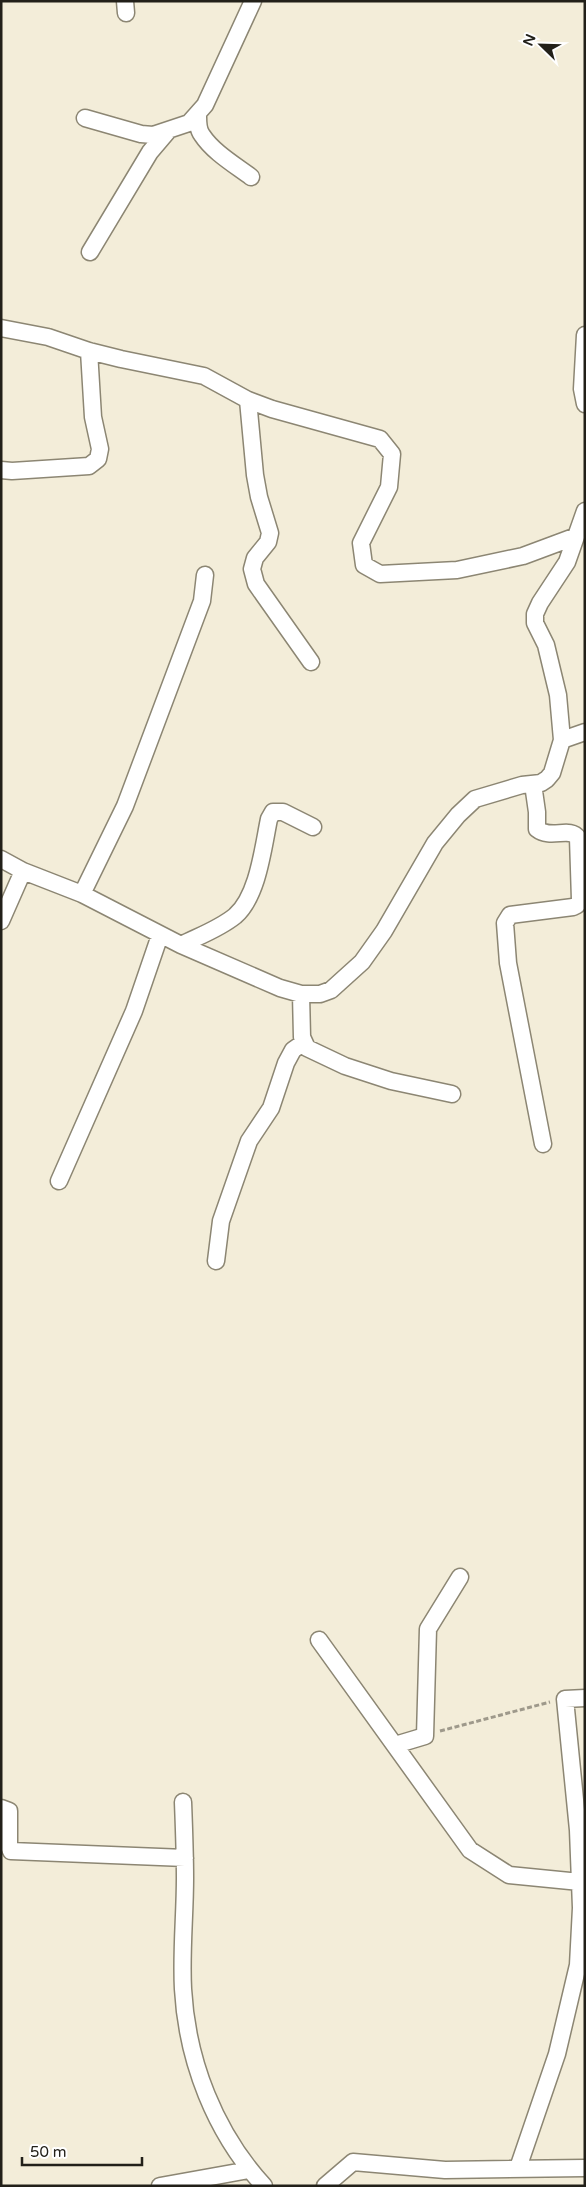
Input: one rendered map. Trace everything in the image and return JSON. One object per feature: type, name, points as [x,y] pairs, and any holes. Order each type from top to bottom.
[{"type":"street","points":[[85,118],[141,134],[153,135],[167,132],[189,123],[198,116],[206,105],[253,1]]},
{"type":"street","points":[[198,116],[199,129],[202,136],[251,177]]},
{"type":"street","points":[[90,252],[150,152],[167,132]]},
{"type":"street","points":[[1,328],[48,337],[89,351],[204,376],[248,400],[303,418],[380,439],[392,454],[389,486],[361,543],[364,565],[380,574],[457,570],[522,556],[574,537]]},
{"type":"street","points":[[585,335],[582,389],[585,404]]},
{"type":"street","points":[[1,470],[89,466],[98,459],[100,449],[93,417],[89,351]]},
{"type":"street","points":[[248,400],[255,475],[259,497],[270,532],[268,542],[255,558],[252,569],[256,584],[311,662]]},
{"type":"street","points":[[1,859],[23,871],[82,894],[181,945],[280,988],[301,994],[320,994],[331,990],[362,962],[384,931],[435,843],[458,814],[475,799],[507,789],[541,783],[552,772],[562,740],[558,695],[546,645],[535,622],[535,614],[567,562],[574,537],[585,511]]},
{"type":"street","points":[[82,894],[114,831],[136,780],[202,602],[206,575]]},
{"type":"street","points":[[562,740],[585,732]]},
{"type":"street","points":[[533,784],[537,812],[537,829],[549,835],[570,832],[575,834],[578,838],[579,847],[580,900],[578,905],[573,908],[510,914],[505,922],[508,963],[543,1144]]},
{"type":"street","points":[[181,945],[222,925],[236,915],[246,902],[256,878],[269,820],[273,812],[283,812],[313,827]]},
{"type":"street","points":[[1,920],[23,871]]},
{"type":"street","points":[[59,1181],[134,1011],[160,935]]},
{"type":"street","points":[[301,994],[303,1043],[313,1052],[344,1066],[391,1082],[452,1094]]},
{"type":"street","points":[[216,1261],[221,1221],[249,1141],[271,1108],[286,1063],[293,1050],[303,1043]]},
{"type":"street","points":[[395,1745],[425,1736],[428,1629],[460,1577]]},
{"type":"street","points":[[319,1640],[470,1850],[509,1876],[580,1882]]},
{"type":"street","points":[[518,2168],[557,2054],[578,1965],[581,1908],[578,1830],[565,1698],[585,1698]]},
{"type":"street","points":[[183,1802],[185,1858],[183,1989],[191,2047],[209,2103],[231,2144],[249,2170],[264,2186]]},
{"type":"street","points":[[1,1808],[9,1811],[9,1846],[11,1851],[185,1858]]},
{"type":"street","points":[[325,2186],[353,2162],[445,2178],[518,2168],[585,2168]]},
{"type":"street","points":[[160,2186],[249,2170]]},
{"type":"path","points":[[425,1736],[565,1698]]}]
